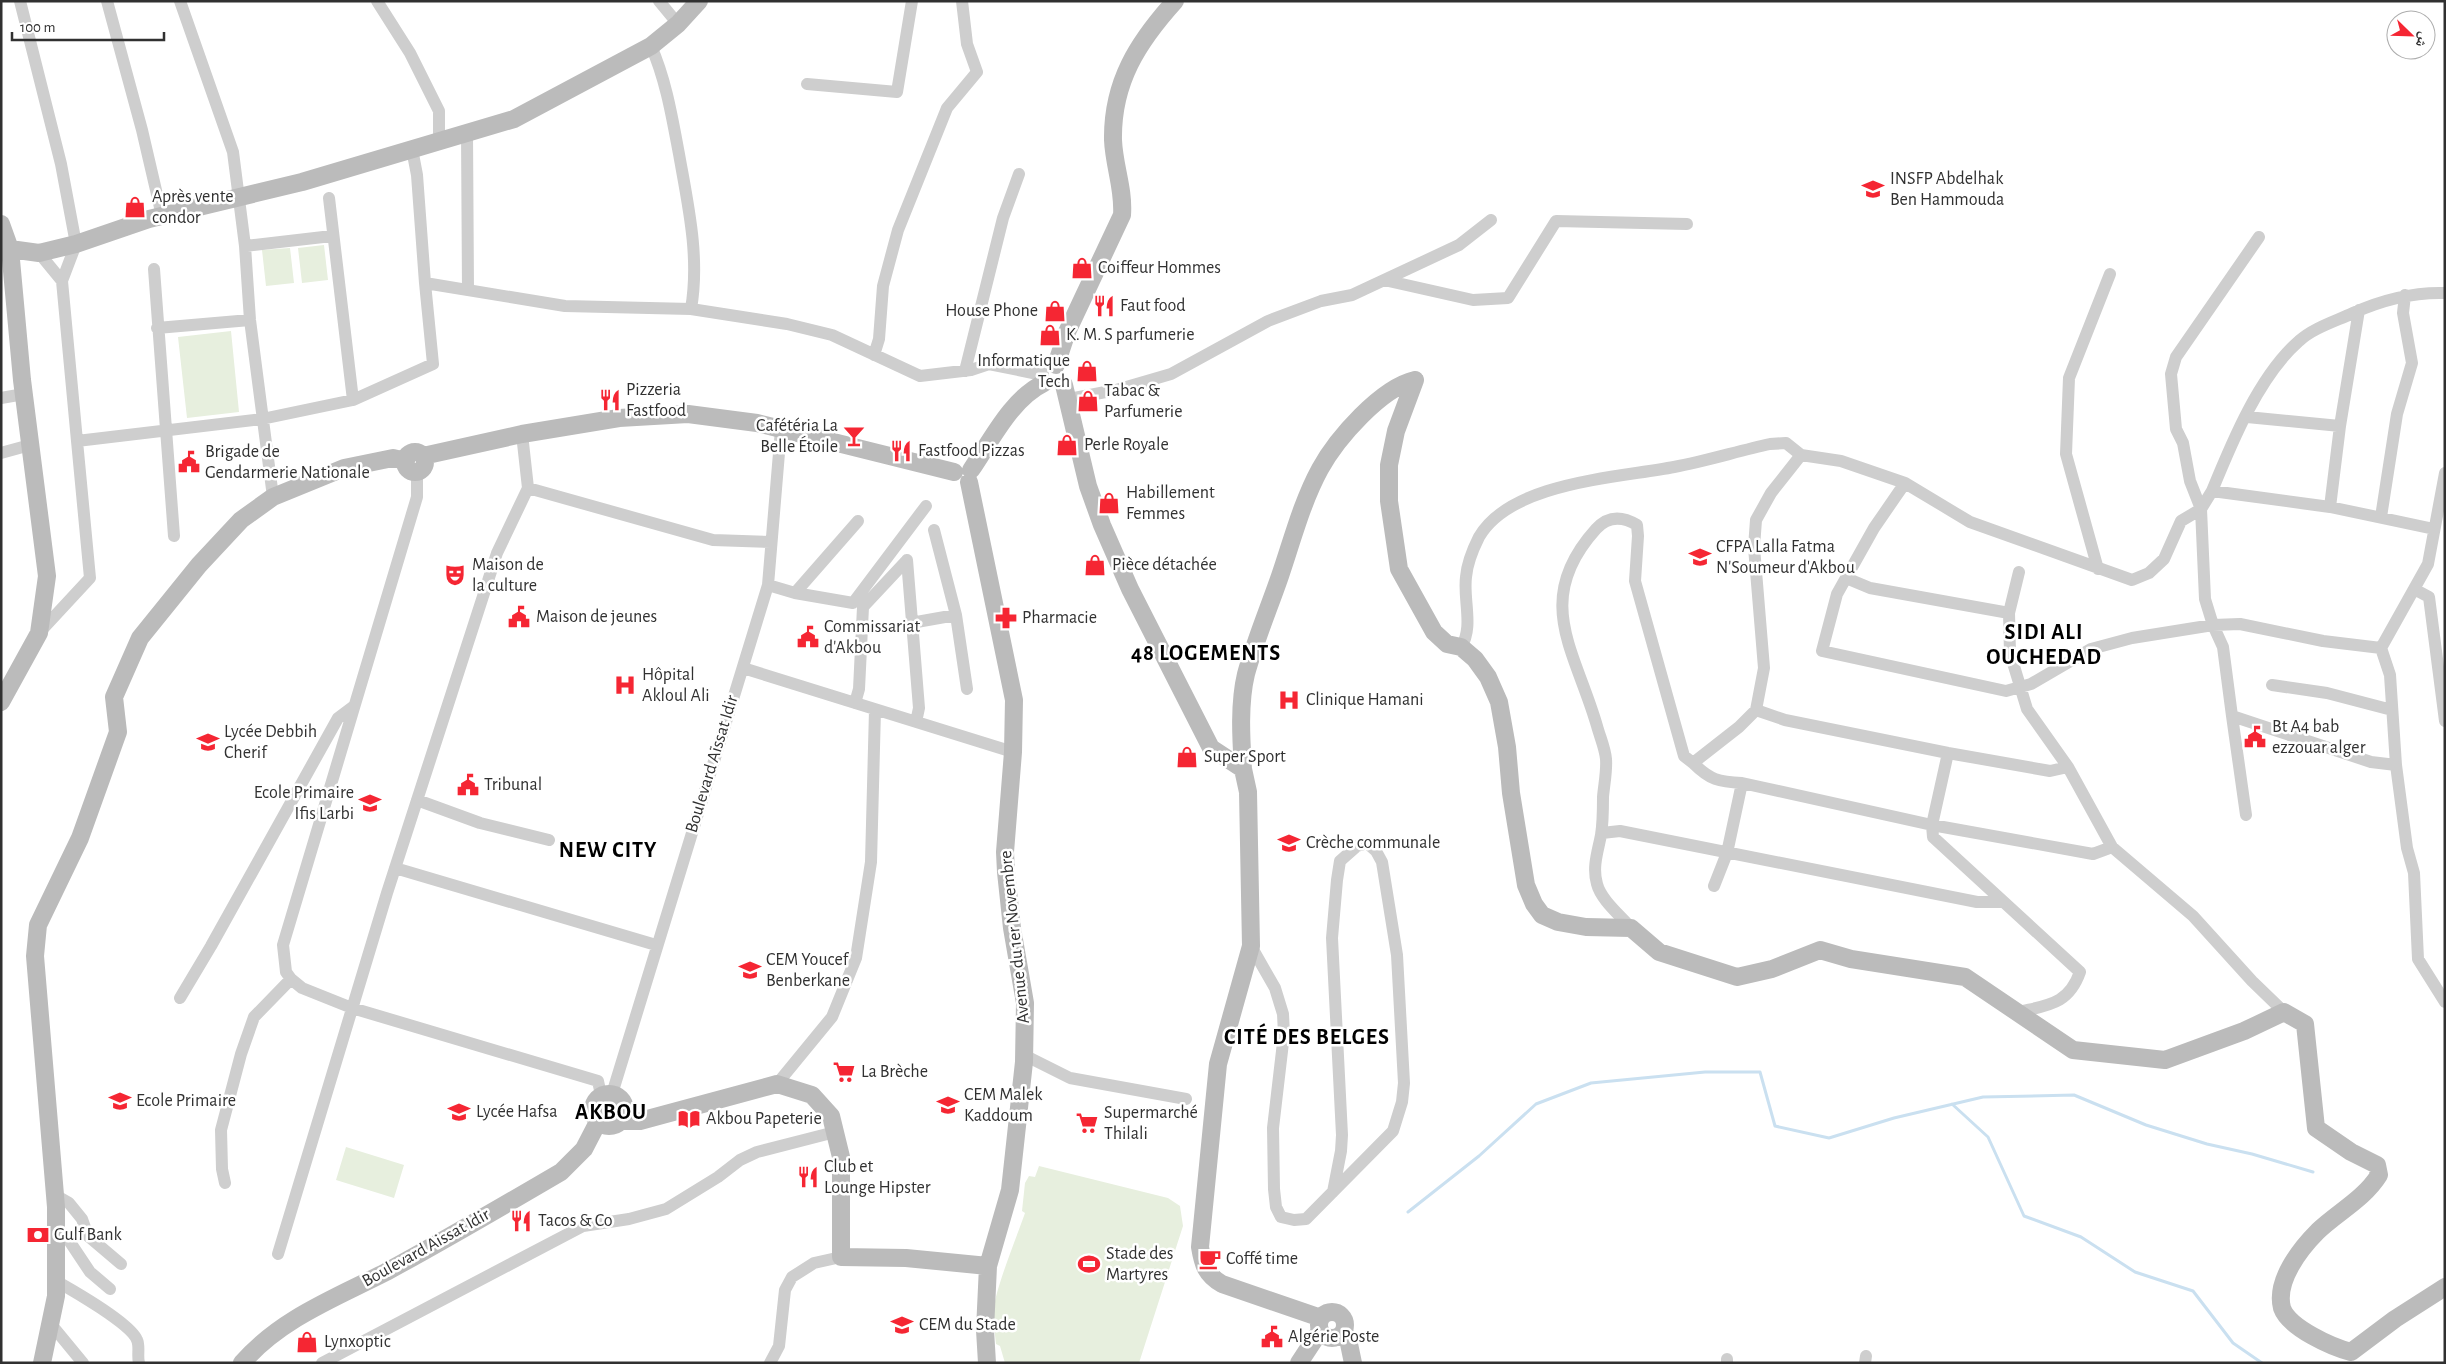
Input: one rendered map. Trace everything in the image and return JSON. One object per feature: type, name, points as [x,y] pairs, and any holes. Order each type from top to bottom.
[{"type":"street","points":[[1,702],[39,633],[90,578],[62,282],[76,244],[61,164],[20,1]]},
{"type":"street","points":[[107,1],[142,130],[162,216]]},
{"type":"street","points":[[180,1],[233,152],[245,246],[250,320],[273,498]]},
{"type":"street","points":[[377,1],[410,53],[439,111],[439,141]]},
{"type":"street","points":[[659,1],[678,24]]},
{"type":"street","points":[[10,249],[39,253],[76,244],[162,216],[302,182],[514,118],[651,46],[678,24],[699,1]]},
{"type":"street","points":[[807,84],[897,92],[912,1]]},
{"type":"street","points":[[874,355],[879,340],[883,286],[898,230],[947,108],[978,72],[967,44],[962,1]]},
{"type":"street","points":[[42,1363],[56,1296],[56,1227],[35,956],[38,925],[80,838],[118,732],[114,697],[140,638],[199,565],[241,520],[273,498],[344,468],[393,458],[411,467],[425,464],[423,456],[522,434],[619,418],[688,414],[741,420],[965,475],[1014,408],[1048,374],[1122,215],[1123,199],[1113,141],[1114,114],[1120,84],[1131,57],[1175,1]]},
{"type":"street","points":[[651,46],[661,69],[691,213],[694,265],[694,289],[691,309]]},
{"type":"street","points":[[467,133],[468,290]]},
{"type":"street","points":[[77,441],[166,432],[262,419],[353,400],[433,364],[424,283],[417,175],[412,149]]},
{"type":"street","points":[[965,371],[1003,218],[1019,174]]},
{"type":"street","points":[[329,198],[332,236],[353,400]]},
{"type":"street","points":[[1048,374],[1054,390],[1066,392],[1116,390],[1171,374],[1268,321],[1321,302],[1352,295],[1459,246],[1491,220]]},
{"type":"street","points":[[1384,280],[1473,300],[1508,298],[1556,221],[1687,224]]},
{"type":"street","points":[[1,224],[10,249],[24,394],[47,576],[39,633]]},
{"type":"street","points":[[245,246],[332,236]]},
{"type":"street","points":[[2246,815],[2223,646],[2213,625],[2205,598],[2201,509],[2190,481],[2184,443],[2176,429],[2171,374],[2176,357],[2259,237]]},
{"type":"street","points":[[39,253],[62,282]]},
{"type":"street","points":[[154,269],[174,536]]},
{"type":"street","points":[[2098,569],[2066,454],[2069,378],[2110,274]]},
{"type":"street","points":[[424,283],[565,306],[691,309],[805,328],[832,335],[920,376],[965,371],[989,364],[1033,373],[1048,374]]},
{"type":"street","points":[[1461,647],[1468,637],[1466,577],[1470,557],[1480,537],[1495,518],[1507,508],[1551,491],[1609,477],[1675,467],[1770,444],[1786,444],[1801,455],[1840,461],[1905,484],[1970,522],[2132,580],[2149,573],[2164,559],[2181,521],[2201,509],[2212,491],[2230,446],[2281,358],[2301,339],[2359,310],[2405,295],[2424,292],[2445,293]]},
{"type":"street","points":[[2381,517],[2397,414],[2412,363],[2403,313],[2405,295]]},
{"type":"street","points":[[2330,507],[2340,426],[2359,310]]},
{"type":"street","points":[[157,328],[250,320]]},
{"type":"street","points":[[1344,1331],[1338,1337],[1222,1284],[1209,1276],[1202,1262],[1200,1247],[1218,1064],[1251,946],[1248,792],[1243,769],[1241,734],[1246,675],[1294,536],[1321,468],[1345,436],[1379,398],[1403,383],[1416,380],[1396,431],[1389,465],[1389,501],[1393,541],[1399,569],[1434,632],[1447,644],[1461,647],[1475,659],[1488,677],[1499,702],[1507,747],[1517,837],[1526,885],[1534,904],[1542,915],[1558,922],[1586,927],[1631,928]]},
{"type":"street","points":[[1066,392],[1088,486],[1102,525],[1130,589],[1211,748],[1243,769]]},
{"type":"street","points":[[1,398],[24,394]]},
{"type":"street","points":[[2247,417],[2340,426]]},
{"type":"street","name":"Boulevard Aïssat Idir","points":[[606,1094],[656,945],[768,586],[781,429]]},
{"type":"street","points":[[278,1254],[395,868],[497,552],[528,488],[522,434]]},
{"type":"street","points":[[1,453],[30,444]]},
{"type":"street","points":[[1693,763],[1739,727],[1756,710],[1764,668],[1754,547],[1756,520],[1771,493],[1801,455]]},
{"type":"street","points":[[411,467],[418,496],[283,945],[286,972],[302,988],[352,1008],[598,1081],[606,1094],[621,1098],[625,1106],[622,1121]]},
{"type":"street","points":[[2445,473],[2428,564],[2381,648],[2390,675],[2396,765],[2407,848],[2414,873],[2418,959],[2445,1002]]},
{"type":"street","name":"Avenue du 1er Novembre","points":[[965,475],[1014,700],[1013,752],[1005,852],[1012,928],[1025,1003],[1024,1055],[1010,1190],[988,1266],[985,1321],[987,1363]]},
{"type":"street","points":[[1905,484],[1874,528],[1837,594],[1822,651],[2006,691],[2019,689],[2091,649],[2132,638],[2213,625],[2240,624],[2323,641],[2381,648]]},
{"type":"street","points":[[528,488],[713,540],[771,542]]},
{"type":"street","points":[[2212,491],[2330,507],[2434,529]]},
{"type":"street","points":[[768,586],[795,593],[853,603],[926,506]]},
{"type":"street","points":[[2112,847],[2093,854],[1932,825],[1742,783],[1722,782],[1706,776],[1684,756],[1634,581],[1638,536],[1636,525],[1627,519],[1610,518],[1582,545],[1570,564],[1562,592],[1563,623],[1573,660],[1592,708],[1606,760],[1602,833],[1595,868],[1597,885],[1605,899],[1631,928],[1659,952],[1736,977],[1772,969],[1820,950],[1851,959],[1965,977],[2015,1013],[2073,1050],[2165,1060],[2244,1031],[2284,1012]]},
{"type":"street","points":[[795,593],[858,521]]},
{"type":"street","points":[[934,530],[956,615],[967,689]]},
{"type":"street","points":[[855,703],[859,689],[863,607],[907,560],[919,708],[916,722]]},
{"type":"street","points":[[2019,572],[2009,614],[2010,653],[2026,709],[2068,767],[2112,847],[2193,916],[2252,981],[2284,1012],[2305,1024],[2316,1128],[2351,1152],[2369,1159],[2377,1165],[2379,1174],[2370,1189],[2318,1232],[2296,1256],[2280,1293],[2283,1309],[2289,1319],[2307,1333],[2351,1352],[2395,1319],[2445,1287]]},
{"type":"street","points":[[1846,578],[1870,588],[2009,614]]},
{"type":"street","points":[[2414,589],[2429,597],[2445,721]]},
{"type":"street","points":[[911,622],[956,615]]},
{"type":"street","points":[[742,668],[1013,752]]},
{"type":"street","points":[[2272,685],[2327,693],[2392,710]]},
{"type":"street","points":[[180,998],[338,718],[354,706]]},
{"type":"street","points":[[777,1084],[832,1016],[856,958],[871,862],[875,710]]},
{"type":"street","points":[[1756,710],[1785,720],[1948,753],[2050,771],[2068,767]]},
{"type":"street","points":[[2232,716],[2371,762],[2396,765]]},
{"type":"street","points":[[1948,753],[1932,825],[1933,837],[2080,972],[2075,987],[2058,1002],[2015,1013]]},
{"type":"street","points":[[1714,886],[1727,853],[1742,783]]},
{"type":"street","points":[[417,800],[480,823],[549,840]]},
{"type":"street","points":[[1602,833],[1620,832],[1976,902],[2003,902]]},
{"type":"street","points":[[1251,946],[1275,988],[1283,1014],[1284,1034],[1273,1128],[1276,1207],[1281,1217],[1294,1220],[1306,1219],[1333,1192],[1393,1131],[1402,1102],[1404,1083],[1397,955],[1388,914],[1382,862],[1376,850],[1367,843],[1357,846],[1340,860],[1337,880],[1332,938],[1342,1135],[1341,1151],[1333,1192]]},
{"type":"street","points":[[395,868],[656,945]]},
{"type":"street","points":[[225,1183],[222,1169],[221,1130],[241,1054],[254,1017],[291,979]]},
{"type":"street","points":[[1024,1055],[1070,1078],[1186,1098]]},
{"type":"street","points":[[606,1094],[594,1103],[592,1109],[598,1122],[605,1126],[613,1126],[622,1121],[640,1121],[777,1084],[812,1095],[831,1116],[841,1157],[841,1257]]},
{"type":"street","name":"Boulevard Aissat Idir","points":[[242,1363],[256,1346],[304,1313],[386,1272],[561,1172],[584,1149],[598,1122]]},
{"type":"street","points":[[322,1363],[584,1226],[629,1219],[666,1209],[718,1177],[740,1160],[757,1152],[835,1132]]},
{"type":"street","points":[[55,1195],[69,1203],[82,1219],[88,1236],[121,1264]]},
{"type":"street","points":[[56,1227],[68,1239],[90,1272],[110,1289]]},
{"type":"street","points":[[770,1363],[779,1346],[785,1290],[792,1277],[814,1263],[841,1257],[906,1258],[988,1266]]},
{"type":"street","points":[[56,1281],[94,1304],[132,1333],[138,1340],[139,1363]]},
{"type":"street","points":[[1299,1363],[1332,1312],[1340,1315],[1344,1322],[1344,1331],[1348,1339],[1353,1363]]},
{"type":"street","points":[[50,1323],[83,1363]]},
{"type":"street","points":[[1310,1363],[1322,1329]]},
{"type":"street","points":[[68,1363],[73,1350]]},
{"type":"green space","points":[[324,245],[328,280],[302,283],[298,248]]},
{"type":"green space","points":[[290,248],[294,283],[266,286],[262,250]]},
{"type":"green space","points":[[231,331],[239,412],[187,418],[178,337]]},
{"type":"green space","points":[[346,1147],[404,1165],[394,1198],[336,1180]]},
{"type":"green space","name":"Stade des Martyres","points":[[1039,1166],[1168,1198],[1180,1206],[1183,1226],[1139,1363],[1005,1363],[1000,1346],[996,1344],[993,1318],[996,1296],[1025,1213],[1022,1211],[1025,1183],[1029,1176],[1035,1177]]},
{"type":"waterway","points":[[1408,1212],[1479,1156],[1536,1104],[1591,1083],[1705,1072],[1760,1072],[1775,1126],[1829,1138],[1894,1118],[1983,1097],[2074,1095],[2146,1125],[2207,1144],[2252,1154],[2313,1172]]},
{"type":"waterway","points":[[1952,1104],[1988,1137],[2024,1216],[2081,1237],[2135,1272],[2193,1291],[2233,1343],[2262,1363]]},
{"type":"place","name":"INSFP Abdelhak Ben Hammouda","points":[[1873,189]]},
{"type":"place","name":"Après vente condor","points":[[135,207]]},
{"type":"place","name":"Coiffeur Hommes","points":[[1082,268]]},
{"type":"place","name":"Faut food","points":[[1104,306]]},
{"type":"place","name":"House Phone","points":[[1055,311]]},
{"type":"place","name":"K. M. S parfumerie","points":[[1050,335]]},
{"type":"place","name":"Informatique Tech","points":[[1087,371]]},
{"type":"place","name":"Pizzeria Fastfood","points":[[610,400]]},
{"type":"place","name":"Tabac & Parfumerie","points":[[1088,401]]},
{"type":"place","name":"Cafétéria La Belle Étoile","points":[[854,436]]},
{"type":"place","name":"Perle Royale","points":[[1067,445]]},
{"type":"place","name":"Fastfood Pizzas","points":[[901,451]]},
{"type":"place","name":"Brigade de Gendarmerie Nationale","points":[[189,462]]},
{"type":"place","name":"Habillement Femmes","points":[[1109,503]]},
{"type":"place","name":"CFPA Lalla Fatma N'Soumeur d'Akbou","points":[[1700,557]]},
{"type":"place","name":"Pièce détachée","points":[[1095,565]]},
{"type":"place","name":"Maison de la culture","points":[[455,575]]},
{"type":"place","name":"Maison de jeunes","points":[[519,617]]},
{"type":"place","name":"Pharmacie","points":[[1006,618]]},
{"type":"place","name":"Commissariat d'Akbou","points":[[808,637]]},
{"type":"place","name":"Hôpital Akloul Ali","points":[[625,685]]},
{"type":"place","name":"Clinique Hamani","points":[[1289,700]]},
{"type":"place","name":"Bt A4 bab ezzouar alger","points":[[2255,737]]},
{"type":"place","name":"Lycée Debbih Cherif","points":[[208,742]]},
{"type":"place","name":"Super Sport","points":[[1187,757]]},
{"type":"place","name":"Tribunal","points":[[468,785]]},
{"type":"place","name":"Ecole Primaire Ifis Larbi","points":[[370,803]]},
{"type":"place","name":"Crèche communale","points":[[1289,843]]},
{"type":"place","name":"CEM Youcef Benberkane","points":[[750,970]]},
{"type":"place","name":"La Brèche","points":[[844,1072]]},
{"type":"place","name":"Ecole Primaire","points":[[120,1101]]},
{"type":"place","name":"CEM Malek Kaddoum","points":[[948,1105]]},
{"type":"place","name":"Lycée Hafsa","points":[[459,1112]]},
{"type":"place","name":"Akbou Papeterie","points":[[689,1119]]},
{"type":"place","name":"Supermarché Thilali","points":[[1087,1123]]},
{"type":"place","name":"Club et Lounge Hipster","points":[[808,1177]]},
{"type":"place","name":"Tacos & Co","points":[[521,1221]]},
{"type":"place","name":"Gulf Bank","points":[[38,1235]]},
{"type":"place","name":"Coffé time","points":[[1210,1259]]},
{"type":"place","name":"Stade des Martyres","points":[[1089,1264]]},
{"type":"place","name":"CEM du Stade","points":[[902,1325]]},
{"type":"place","name":"Algérie Poste","points":[[1272,1337]]},
{"type":"place","name":"Lynxoptic","points":[[307,1342]]},
{"type":"district","name":"SIDI ALI OUCHEDAD","points":[[2044,644]]},
{"type":"district","name":"48 LOGEMENTS","points":[[1206,653]]},
{"type":"district","name":"NEW CITY","points":[[608,850]]},
{"type":"district","name":"CITÉ DES BELGES","points":[[1307,1037]]},
{"type":"district","name":"AKBOU","points":[[611,1112]]}]
